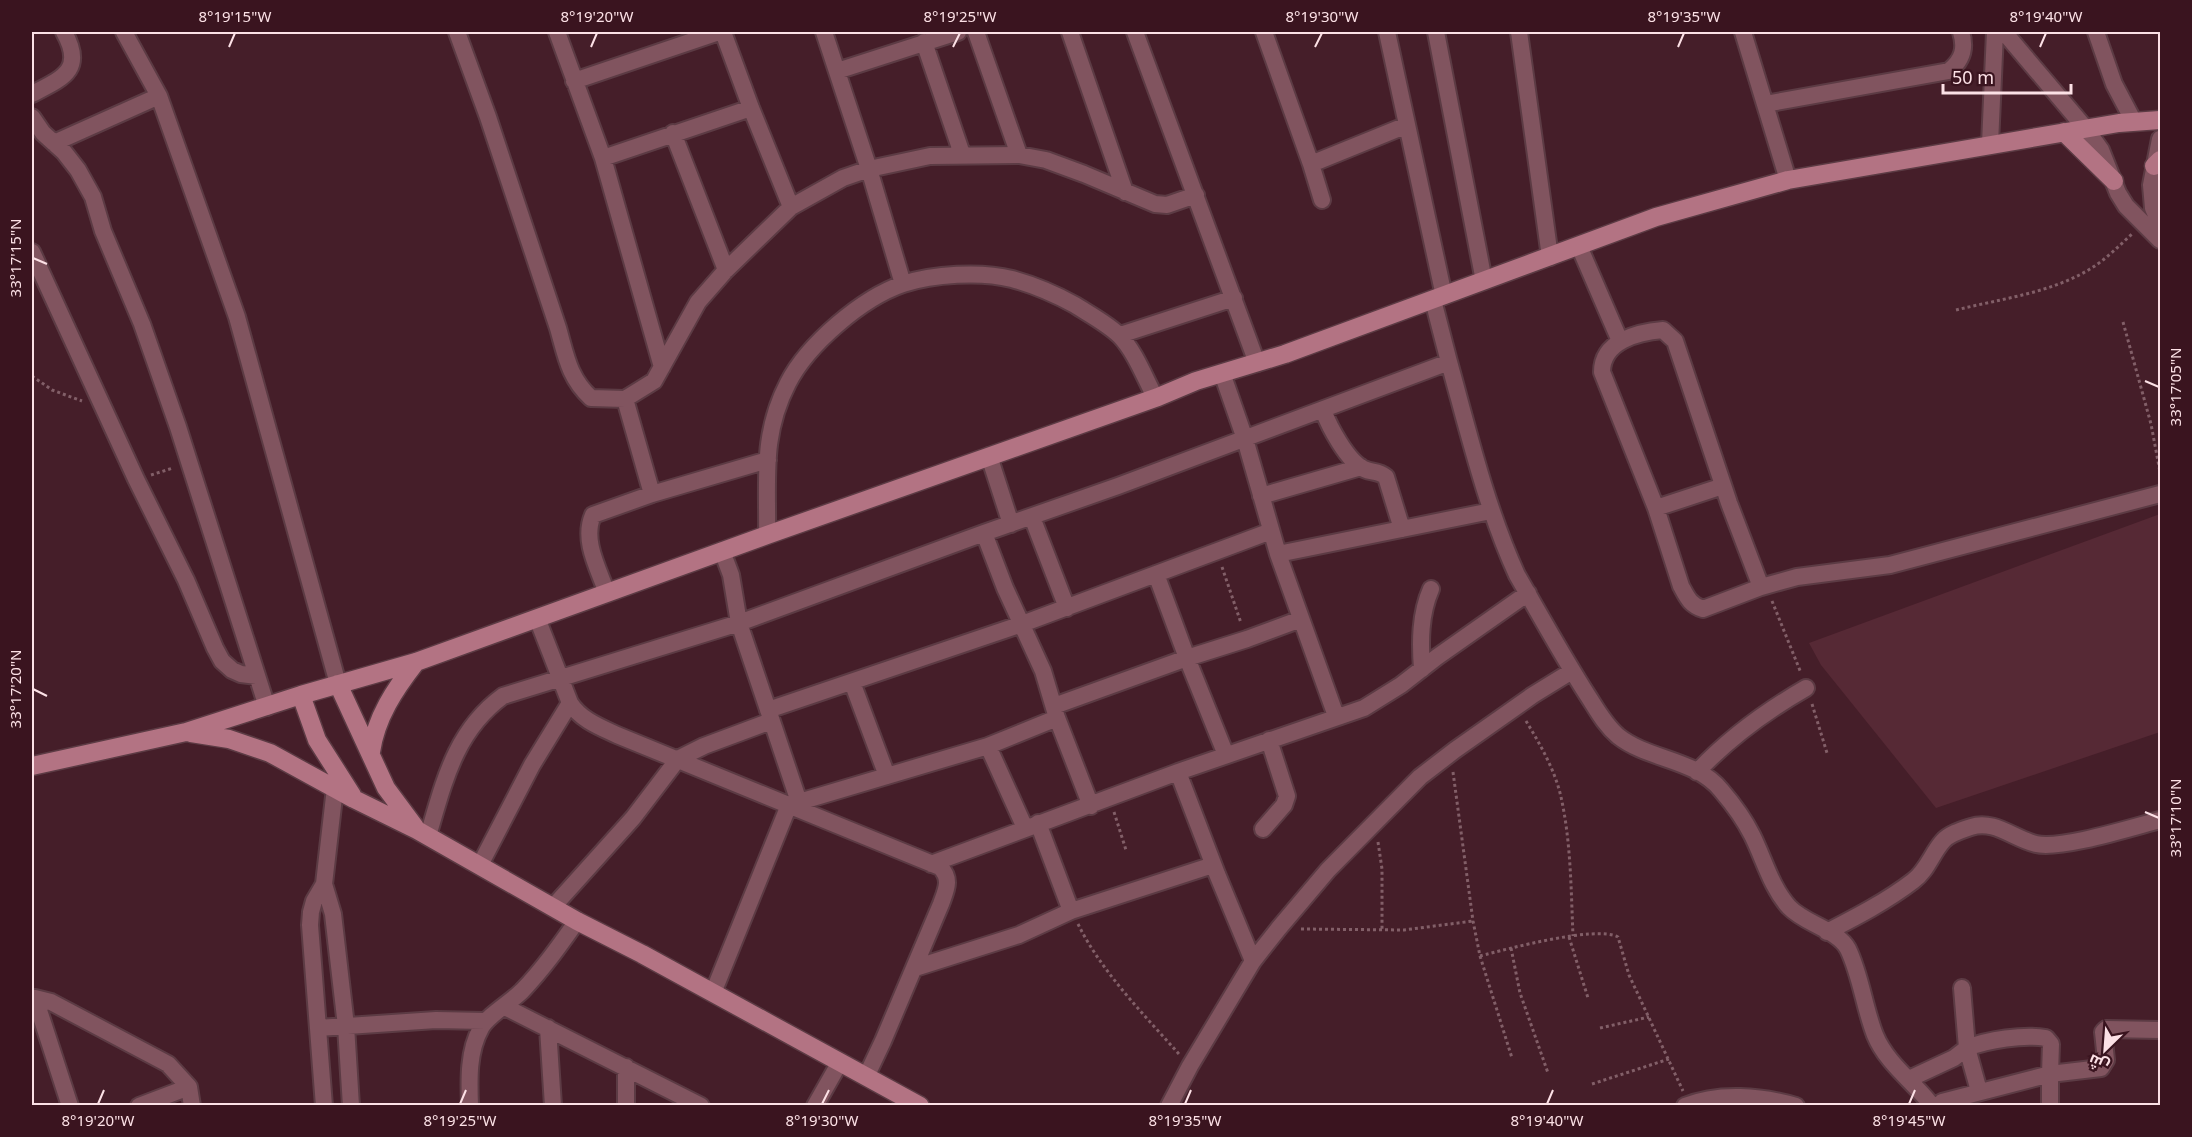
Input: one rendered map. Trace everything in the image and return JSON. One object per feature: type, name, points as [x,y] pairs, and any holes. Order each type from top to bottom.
[{"type":"main road","points":[[32,766],[186,732],[301,695],[416,662],[1158,397],[1196,381],[1257,363],[1656,217],[1788,180],[2064,132],[2160,120]]},
{"type":"main road","points":[[2064,132],[2114,181]]},
{"type":"main road","points":[[371,752],[382,712],[416,662]]},
{"type":"main road","points":[[338,684],[386,788],[422,833]]},
{"type":"main road","points":[[301,695],[316,740],[354,800]]},
{"type":"main road","points":[[186,732],[229,739],[270,753],[354,800],[422,833],[577,921],[642,954],[920,1106]]},
{"type":"street","points":[[32,94],[59,79],[71,68],[74,56],[64,32]]},
{"type":"street","points":[[124,32],[159,96],[237,317],[338,684]]},
{"type":"street","points":[[457,32],[488,117],[568,364],[578,386],[591,398],[625,399],[654,381],[698,302],[726,270],[791,207],[843,178],[869,169],[930,156],[1019,155],[1046,160],[1075,170],[1155,204],[1167,205],[1196,195]]},
{"type":"street","points":[[556,32],[603,158],[662,367]]},
{"type":"street","points":[[574,81],[719,32]]},
{"type":"street","points":[[723,32],[791,207]]},
{"type":"street","points":[[824,32],[869,169],[903,284]]},
{"type":"street","points":[[837,71],[957,32]]},
{"type":"street","points":[[976,32],[1019,155]]},
{"type":"street","points":[[1070,32],[1125,192]]},
{"type":"street","points":[[1136,32],[1257,363]]},
{"type":"street","points":[[1264,32],[1322,200]]},
{"type":"street","points":[[1387,32],[1407,125],[1449,362],[1491,512],[1509,558],[1572,671],[1605,722],[1627,742],[1697,772],[1719,787],[1751,833],[1776,887],[1790,908],[1799,916],[1838,938],[1848,950],[1876,1037],[1892,1062],[1936,1104],[2050,1074],[2102,1068],[2106,1060],[2103,1032],[2106,1029],[2160,1030]]},
{"type":"street","points":[[1436,32],[1484,281]]},
{"type":"street","points":[[1519,32],[1550,257]]},
{"type":"street","points":[[1743,32],[1788,180]]},
{"type":"street","points":[[1765,104],[1949,71],[1962,56],[1964,47],[1960,32]]},
{"type":"street","points":[[1990,144],[1995,32]]},
{"type":"street","points":[[2004,32],[2086,129],[2101,150],[2118,193],[2126,206],[2160,240]]},
{"type":"street","points":[[2096,32],[2114,84],[2134,122]]},
{"type":"street","points":[[924,42],[962,154]]},
{"type":"street","points":[[54,143],[159,96]]},
{"type":"street","points":[[603,158],[751,108]]},
{"type":"street","points":[[32,117],[35,124],[64,152],[78,170],[93,197],[103,231],[142,324],[267,707]]},
{"type":"street","points":[[1311,164],[1407,125]]},
{"type":"street","points":[[673,134],[726,270]]},
{"type":"street","points":[[2160,139],[2151,196],[2160,224]]},
{"type":"street","points":[[1580,246],[1620,340]]},
{"type":"street","points":[[32,252],[136,479],[186,580],[204,627],[219,654],[232,670],[257,676]]},
{"type":"street","points":[[767,535],[766,489],[772,420],[789,382],[813,347],[837,324],[864,305],[903,284],[972,275],[1011,279],[1052,292],[1087,312],[1119,335],[1133,355],[1154,395],[1158,397]]},
{"type":"street","points":[[1119,335],[1234,298]]},
{"type":"street","points":[[1763,586],[1723,486],[1675,341],[1663,330],[1648,331],[1620,340],[1605,356],[1602,372],[1656,508],[1681,586],[1694,606],[1702,609],[1763,586],[1797,577],[1890,565],[2160,494]]},
{"type":"street","points":[[422,833],[453,756],[475,722],[489,706],[503,696],[739,623],[1245,439],[1449,362]]},
{"type":"street","points":[[1222,373],[1245,439],[1278,554],[1336,716]]},
{"type":"street","points":[[625,399],[652,494]]},
{"type":"street","points":[[1323,410],[1352,459],[1364,470],[1379,471],[1386,477],[1402,529]]},
{"type":"street","points":[[989,456],[1011,524]]},
{"type":"street","points":[[606,593],[590,546],[589,525],[593,515],[652,494],[768,460]]},
{"type":"street","points":[[1261,496],[1361,467]]},
{"type":"street","points":[[1656,508],[1723,486]]},
{"type":"street","points":[[1278,554],[1491,512]]},
{"type":"street","points":[[1032,517],[1067,608]]},
{"type":"street","points":[[553,907],[633,818],[678,759],[769,716],[852,682],[1067,608],[1271,531]]},
{"type":"street","points":[[984,533],[1043,671],[1055,712],[1091,806]]},
{"type":"street","points":[[713,993],[794,804],[739,623],[731,574],[722,551]]},
{"type":"street","points":[[1156,574],[1226,756]]},
{"type":"street","points":[[1422,669],[1420,648],[1423,614],[1431,589]]},
{"type":"street","points":[[931,864],[1178,772],[1364,708],[1401,685],[1528,593]]},
{"type":"street","points":[[537,618],[570,703],[580,715],[617,735],[794,804],[944,871],[948,884],[915,968],[866,1077]]},
{"type":"street","points":[[794,804],[988,746],[1055,712],[1187,658],[1301,619]]},
{"type":"street","points":[[1169,1106],[1190,1066],[1253,961],[1328,870],[1420,777],[1450,753],[1572,671]]},
{"type":"street","points":[[852,682],[887,776]]},
{"type":"street","points":[[1697,772],[1730,740],[1806,688]]},
{"type":"street","points":[[480,865],[532,765],[570,703]]},
{"type":"street","points":[[1263,829],[1284,805],[1287,796],[1269,740]]},
{"type":"street","points":[[988,746],[1032,825],[1071,910]]},
{"type":"street","points":[[1178,772],[1253,961]]},
{"type":"street","points":[[335,788],[324,884],[333,914],[346,1026],[351,1106]]},
{"type":"street","points":[[1827,932],[1915,881],[1944,839],[1973,826],[1980,824],[1992,826],[2027,842],[2045,845],[2100,836],[2160,820]]},
{"type":"street","points":[[915,968],[1019,935],[1071,910],[1213,865]]},
{"type":"street","points":[[324,884],[314,901],[310,925],[324,1106]]},
{"type":"street","points":[[470,1106],[469,1068],[480,1029],[485,1021],[505,1007],[551,958],[577,921]]},
{"type":"street","points":[[1962,988],[1967,1048],[1979,1091]]},
{"type":"street","points":[[33,998],[51,1002],[168,1064],[189,1087],[192,1106]]},
{"type":"street","points":[[33,998],[70,1106]]},
{"type":"street","points":[[505,1007],[701,1106]]},
{"type":"street","points":[[318,1028],[436,1020],[485,1021]]},
{"type":"street","points":[[548,1028],[553,1106]]},
{"type":"street","points":[[1909,1078],[1954,1058],[1967,1048],[1979,1043],[2036,1036],[2046,1038],[2051,1044],[2050,1106]]},
{"type":"street","points":[[815,1106],[840,1062]]},
{"type":"street","points":[[626,1067],[626,1106]]},
{"type":"street","points":[[138,1106],[189,1087]]},
{"type":"street","points":[[1687,1105],[1714,1099],[1755,1098],[1770,1099],[1796,1106]]},
{"type":"path","points":[[1956,310],[2038,290],[2070,279],[2090,269],[2143,224]]},
{"type":"path","points":[[2123,322],[2151,424],[2160,472]]},
{"type":"path","points":[[32,375],[52,390],[81,400],[101,403]]},
{"type":"path","points":[[136,479],[189,463]]},
{"type":"path","points":[[1216,552],[1247,639]]},
{"type":"path","points":[[1763,586],[1806,688],[1827,753]]},
{"type":"path","points":[[1516,707],[1542,749],[1561,795],[1571,882],[1571,936],[1588,998]]},
{"type":"path","points":[[1450,753],[1473,921],[1480,956],[1512,1058]]},
{"type":"path","points":[[1109,799],[1126,850]]},
{"type":"path","points":[[1375,822],[1382,869],[1382,930]]},
{"type":"path","points":[[1071,910],[1098,960],[1190,1066]]},
{"type":"path","points":[[1279,928],[1404,930],[1473,921]]},
{"type":"path","points":[[1480,956],[1571,936],[1610,934],[1618,937],[1629,975],[1669,1059],[1687,1105]]},
{"type":"path","points":[[1511,948],[1520,993],[1548,1073]]},
{"type":"path","points":[[1600,1028],[1649,1017]]},
{"type":"path","points":[[1592,1084],[1669,1059]]},
{"type":"shaded area","points":[[2160,514],[2160,732],[1936,808],[1821,665],[1809,643]]}]
